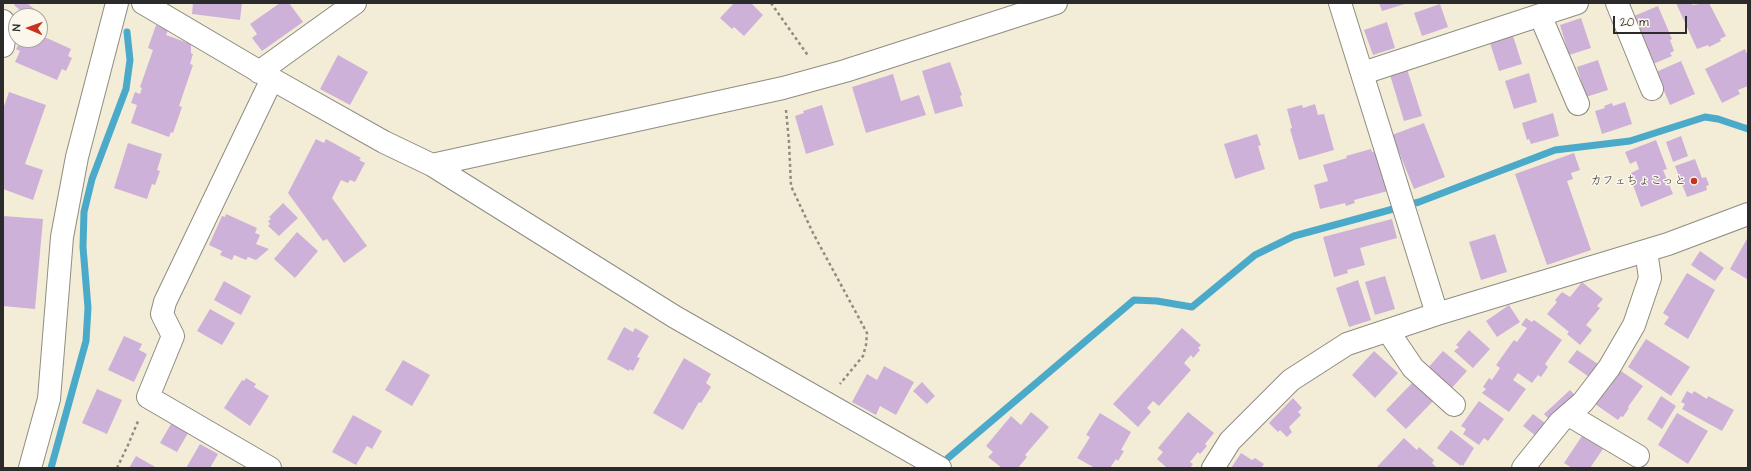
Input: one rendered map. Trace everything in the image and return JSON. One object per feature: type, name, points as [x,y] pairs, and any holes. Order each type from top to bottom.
[{"type":"street","points":[[30,468],[49,399],[62,237],[77,157],[117,3]]},
{"type":"street","points":[[143,3],[384,142],[432,165],[675,317],[824,402],[929,466]]},
{"type":"street","points":[[270,468],[148,397],[173,336],[162,314],[165,302],[266,75],[355,3]]},
{"type":"street","points":[[432,165],[784,88],[1056,3]]},
{"type":"street","points":[[1340,3],[1404,204],[1437,314]]},
{"type":"street","points":[[1362,73],[1578,3]]},
{"type":"street","points":[[1617,3],[1652,89]]},
{"type":"street","points":[[1540,15],[1578,104]]},
{"type":"street","points":[[3,21],[5,34],[3,46]]},
{"type":"street","points":[[1213,468],[1230,441],[1291,380],[1347,344],[1437,314],[1646,251],[1748,214]]},
{"type":"street","points":[[1522,468],[1560,422],[1583,402],[1609,368],[1634,324],[1650,278],[1646,251]]},
{"type":"street","points":[[1388,331],[1413,368],[1454,406]]},
{"type":"street","points":[[1569,415],[1638,456]]},
{"type":"path","points":[[771,3],[823,77]]},
{"type":"path","points":[[784,88],[791,186],[813,232],[867,333],[863,356],[824,402]]},
{"type":"path","points":[[117,468],[148,397]]},
{"type":"building","points":[[15,3],[27,3],[33,8],[18,8],[14,5]]},
{"type":"building","points":[[193,3],[242,3],[240,20],[192,14]]},
{"type":"building","points":[[280,3],[289,3],[303,22],[262,51],[252,38],[257,34],[250,24]]},
{"type":"building","points":[[734,3],[751,3],[763,15],[744,36],[734,27],[732,29],[720,18]]},
{"type":"building","points":[[1379,3],[1408,3],[1382,11]]},
{"type":"building","points":[[1676,3],[1692,3],[1692,5],[1709,3],[1726,36],[1720,39],[1721,41],[1709,47],[1708,45],[1697,49]]},
{"type":"building","points":[[1440,4],[1448,27],[1422,36],[1414,13]]},
{"type":"building","points":[[1658,6],[1672,39],[1670,40],[1674,51],[1670,53],[1672,56],[1653,64],[1634,16]]},
{"type":"building","points":[[1581,18],[1591,48],[1569,55],[1560,25]]},
{"type":"building","points":[[1387,22],[1395,48],[1373,55],[1364,30]]},
{"type":"building","points":[[156,25],[168,30],[166,35],[191,44],[191,53],[193,54],[190,64],[193,65],[179,106],[182,107],[173,133],[171,132],[169,137],[131,123],[137,105],[131,103],[135,92],[140,94],[142,88],[140,87],[153,50],[148,48]]},
{"type":"building","points":[[1513,36],[1522,64],[1499,71],[1490,43]]},
{"type":"building","points":[[48,39],[71,49],[68,56],[72,58],[66,71],[62,69],[57,80],[15,62],[20,51],[16,49],[48,48]]},
{"type":"building","points":[[1745,49],[1748,56],[1748,86],[1738,90],[1740,94],[1722,103],[1705,69]]},
{"type":"building","points":[[338,55],[368,72],[350,105],[320,89]]},
{"type":"building","points":[[1598,60],[1608,90],[1586,97],[1577,67]]},
{"type":"building","points":[[1681,61],[1695,94],[1670,105],[1656,72]]},
{"type":"building","points":[[950,62],[962,95],[960,96],[963,106],[935,114],[922,71]]},
{"type":"building","points":[[1407,69],[1422,116],[1404,121],[1390,75]]},
{"type":"building","points":[[1529,73],[1537,102],[1514,109],[1505,81]]},
{"type":"building","points":[[893,74],[901,101],[919,95],[926,115],[866,133],[852,87]]},
{"type":"building","points":[[9,92],[46,105],[25,164],[43,170],[33,200],[3,189],[3,109]]},
{"type":"building","points":[[1625,102],[1632,124],[1602,134],[1595,111],[1605,108],[1604,106],[1612,103],[1613,106]]},
{"type":"building","points":[[1315,104],[1318,115],[1324,114],[1334,150],[1299,160],[1290,129],[1292,128],[1287,109],[1302,105],[1303,108]]},
{"type":"building","points":[[822,105],[834,145],[806,154],[795,116],[804,113],[803,111]]},
{"type":"building","points":[[1553,113],[1559,136],[1531,144],[1529,139],[1527,140],[1522,123]]},
{"type":"building","points":[[1424,123],[1445,177],[1414,189],[1392,135]]},
{"type":"building","points":[[1257,134],[1261,145],[1258,146],[1265,169],[1235,179],[1224,144]]},
{"type":"building","points":[[1681,136],[1688,156],[1673,162],[1666,142]]},
{"type":"building","points":[[316,139],[324,143],[326,139],[361,158],[359,160],[365,163],[355,182],[350,180],[348,183],[341,180],[332,198],[367,246],[344,263],[327,239],[323,241],[288,193]]},
{"type":"building","points":[[1656,140],[1667,169],[1663,170],[1673,194],[1641,207],[1629,174],[1639,169],[1636,161],[1630,164],[1625,152]]},
{"type":"building","points":[[128,143],[162,154],[157,170],[160,171],[155,185],[152,184],[147,199],[114,188]]},
{"type":"building","points":[[1371,149],[1372,152],[1375,151],[1388,191],[1354,200],[1355,203],[1346,206],[1345,203],[1320,209],[1314,185],[1328,181],[1323,165],[1347,158],[1346,156]]},
{"type":"building","points":[[1574,153],[1580,170],[1571,173],[1573,179],[1567,181],[1591,250],[1547,265],[1515,174]]},
{"type":"building","name":"カフェちょこっと","points":[[1695,159],[1702,178],[1706,177],[1709,185],[1706,186],[1707,190],[1687,197],[1675,166]]},
{"type":"building","points":[[283,203],[298,218],[279,236],[268,226],[270,224],[268,221],[271,219],[269,217]]},
{"type":"building","points":[[226,214],[257,228],[255,233],[260,235],[256,244],[269,249],[256,260],[248,257],[246,260],[234,255],[232,260],[220,255],[222,251],[209,245],[222,216],[225,217]]},
{"type":"building","points":[[3,216],[43,219],[35,309],[3,306]]},
{"type":"building","points":[[1392,219],[1397,238],[1360,248],[1365,265],[1347,270],[1348,273],[1334,277],[1323,237]]},
{"type":"building","points":[[297,232],[318,251],[295,278],[274,259]]},
{"type":"building","points":[[1495,234],[1507,272],[1481,280],[1469,242]]},
{"type":"building","points":[[1748,237],[1748,278],[1747,279],[1730,269]]},
{"type":"building","points":[[1700,251],[1724,268],[1715,281],[1691,265]]},
{"type":"building","points":[[1687,273],[1715,290],[1688,339],[1664,324],[1669,317],[1663,313]]},
{"type":"building","points":[[1385,276],[1395,309],[1375,315],[1365,282]]},
{"type":"building","points":[[1358,280],[1371,320],[1349,327],[1336,288]]},
{"type":"building","points":[[224,281],[251,296],[241,315],[214,300]]},
{"type":"building","points":[[1582,282],[1603,299],[1597,306],[1600,308],[1586,325],[1592,330],[1580,345],[1567,334],[1569,332],[1547,314],[1557,302],[1555,300],[1562,292],[1570,297]]},
{"type":"building","points":[[1509,305],[1520,322],[1497,337],[1486,321]]},
{"type":"building","points":[[210,309],[235,323],[222,345],[197,331]]},
{"type":"building","points":[[1526,318],[1532,322],[1534,320],[1562,340],[1545,364],[1548,367],[1541,377],[1538,375],[1532,383],[1518,373],[1513,380],[1526,389],[1509,412],[1482,393],[1486,389],[1483,387],[1489,378],[1492,380],[1500,368],[1496,365],[1514,340],[1517,342],[1527,328],[1521,325]]},
{"type":"building","points":[[624,327],[633,332],[635,328],[649,336],[637,357],[640,358],[633,371],[630,369],[629,371],[607,359]]},
{"type":"building","points":[[1182,328],[1201,345],[1198,348],[1200,350],[1193,358],[1191,355],[1184,363],[1191,370],[1159,406],[1153,401],[1147,408],[1151,412],[1138,427],[1113,404]]},
{"type":"building","points":[[1469,330],[1490,349],[1473,368],[1454,351],[1459,347],[1456,345]]},
{"type":"building","points":[[124,336],[142,344],[139,350],[147,354],[134,382],[108,370]]},
{"type":"building","points":[[1646,339],[1690,367],[1671,396],[1628,367]]},
{"type":"building","points":[[1577,350],[1598,364],[1589,377],[1568,362]]},
{"type":"building","points":[[1374,351],[1398,373],[1375,398],[1352,375]]},
{"type":"building","points":[[1443,351],[1467,371],[1451,389],[1427,369]]},
{"type":"building","points":[[684,358],[711,374],[706,383],[711,387],[701,403],[699,402],[683,430],[653,413]]},
{"type":"building","points":[[403,360],[430,375],[412,406],[385,390]]},
{"type":"building","points":[[884,366],[914,382],[896,415],[880,406],[876,415],[852,402],[867,374],[877,380]]},
{"type":"building","points":[[1618,369],[1643,386],[1628,407],[1629,408],[1623,417],[1621,416],[1618,420],[1595,404]]},
{"type":"building","points":[[246,378],[256,384],[254,387],[269,396],[250,426],[224,408],[242,380],[244,381]]},
{"type":"building","points":[[1415,380],[1435,399],[1406,429],[1386,410]]},
{"type":"building","points":[[922,382],[935,396],[927,404],[913,391]]},
{"type":"building","points":[[97,389],[122,400],[107,434],[82,423]]},
{"type":"building","points":[[1570,390],[1576,396],[1550,420],[1544,414]]},
{"type":"building","points":[[1687,391],[1692,394],[1694,391],[1707,399],[1708,396],[1734,410],[1722,431],[1682,409],[1685,404],[1681,402]]},
{"type":"building","points":[[1661,396],[1676,406],[1662,429],[1647,419]]},
{"type":"building","points":[[1293,398],[1302,408],[1298,412],[1301,415],[1289,427],[1292,432],[1287,437],[1280,430],[1278,432],[1269,423]]},
{"type":"building","points":[[1479,401],[1504,419],[1488,441],[1484,438],[1479,445],[1463,434],[1466,429],[1461,426]]},
{"type":"building","points":[[1031,412],[1049,427],[1025,455],[1027,457],[1018,468],[1002,468],[988,457],[993,452],[986,446],[1011,416],[1021,425]]},
{"type":"building","points":[[1188,412],[1214,433],[1205,444],[1207,446],[1200,454],[1198,452],[1190,462],[1193,464],[1190,468],[1167,468],[1157,459],[1163,452],[1158,448]]},
{"type":"building","points":[[1100,413],[1131,432],[1121,450],[1124,451],[1118,461],[1116,459],[1110,468],[1095,468],[1077,458],[1090,437],[1086,435]]},
{"type":"building","points":[[1677,413],[1708,431],[1688,464],[1658,445]]},
{"type":"building","points":[[1533,414],[1545,423],[1536,436],[1523,426]]},
{"type":"building","points":[[353,415],[382,431],[372,449],[367,446],[356,465],[332,452]]},
{"type":"building","points":[[171,424],[188,433],[177,452],[160,443]]},
{"type":"building","points":[[1451,430],[1474,448],[1463,466],[1437,448]]},
{"type":"building","points":[[1582,436],[1603,449],[1590,468],[1572,468],[1564,463]]},
{"type":"building","points":[[1404,438],[1417,450],[1419,447],[1434,460],[1432,463],[1437,468],[1376,468]]},
{"type":"building","points":[[200,444],[218,454],[210,468],[186,468]]},
{"type":"building","points":[[1241,453],[1252,460],[1255,458],[1264,464],[1262,467],[1263,468],[1231,468]]},
{"type":"building","points":[[136,456],[157,468],[129,468]]},
{"type":"waterway","points":[[51,468],[86,341],[88,308],[83,247],[84,212],[92,179],[126,89],[130,60],[127,32]]},
{"type":"waterway","points":[[948,458],[1134,300],[1157,301],[1192,307],[1255,255],[1294,236],[1419,202],[1555,150],[1630,141],[1705,117],[1718,119],[1748,129]]},
{"type":"place","name":"カフェちょこっと","points":[[1694,181]]}]
